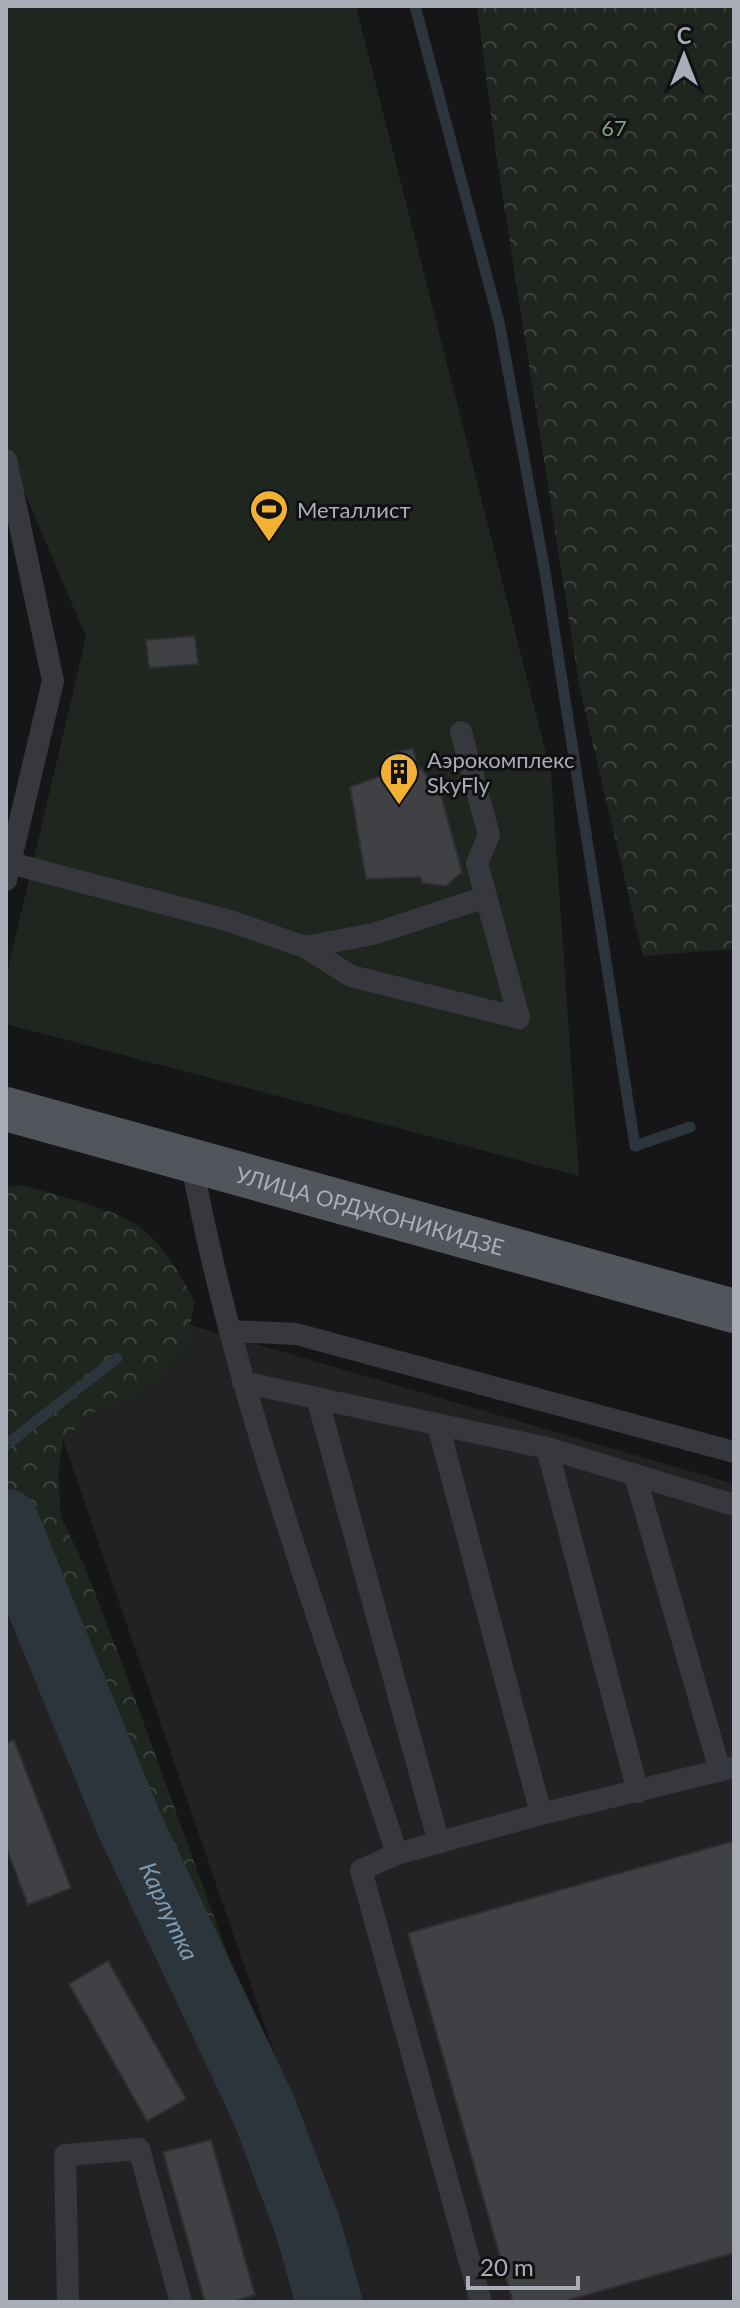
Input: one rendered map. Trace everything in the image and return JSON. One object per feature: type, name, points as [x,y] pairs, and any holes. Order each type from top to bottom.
[{"type":"main road","name":"УЛИЦА ОРДЖОНИКИДЗЕ","points":[[6,1109],[734,1311]]},
{"type":"lane","points":[[6,460],[53,681],[8,872],[203,913],[305,947],[351,976],[519,1018],[477,863],[489,835],[461,732]]},
{"type":"lane","points":[[305,947],[373,934],[486,897]]},
{"type":"lane","points":[[191,1159],[205,1235],[243,1382],[397,1854]]},
{"type":"lane","points":[[230,1331],[296,1334],[734,1452]]},
{"type":"lane","points":[[243,1382],[318,1401],[547,1448],[734,1505]]},
{"type":"lane","points":[[318,1401],[439,1843]]},
{"type":"lane","points":[[438,1425],[541,1814]]},
{"type":"lane","points":[[547,1448],[638,1792]]},
{"type":"lane","points":[[481,2302],[361,1870],[397,1854],[541,1814],[727,1769],[635,1475]]},
{"type":"lane","points":[[68,2302],[65,2155],[139,2149],[181,2302]]},
{"type":"shaded area","points":[[122,1305],[734,1484],[734,2302],[360,2302],[38,1367]]},
{"type":"shaded area","points":[[6,1596],[102,1841],[248,2113],[294,2302],[6,2302]]},
{"type":"green space","name":"Металлист","points":[[6,6],[356,6],[551,773],[579,1176],[6,1024],[6,977],[86,637],[6,449]]},
{"type":"green space","name":"67","points":[[477,6],[734,6],[734,949],[643,956],[580,690],[496,154]]},
{"type":"green space","points":[[21,1185],[86,1204],[134,1223],[167,1255],[195,1302],[184,1353],[154,1387],[88,1415],[63,1441],[58,1475],[61,1517],[84,1565],[123,1666],[354,2302],[294,2302],[248,2113],[102,1841],[6,1595],[6,1187]]},
{"type":"building","points":[[195,636],[198,664],[149,668],[146,640]]},
{"type":"building","name":"Аэрокомплекс SkyFly","points":[[413,748],[418,766],[439,788],[462,872],[446,886],[422,883],[420,877],[366,879],[350,787],[392,772],[387,755]]},
{"type":"building","points":[[14,1740],[71,1888],[28,1905],[6,1847],[6,1743]]},
{"type":"building","points":[[734,1841],[734,2253],[562,2302],[513,2302],[408,1933]]},
{"type":"building","points":[[108,1961],[186,2099],[147,2121],[69,1984]]},
{"type":"building","points":[[211,2140],[255,2295],[231,2302],[205,2302],[163,2152]]},
{"type":"waterway","points":[[415,6],[499,322],[545,572],[635,1146],[690,1127]]},
{"type":"waterway","points":[[6,1445],[117,1358]]},
{"type":"waterway","name":"Карлутка","points":[[6,1522],[130,1826],[264,2110],[308,2227],[329,2302]]},
{"type":"place","name":"Металлист","points":[[269,543]]},
{"type":"place","name":"Аэрокомплекс SkyFly","points":[[399,806]]}]
